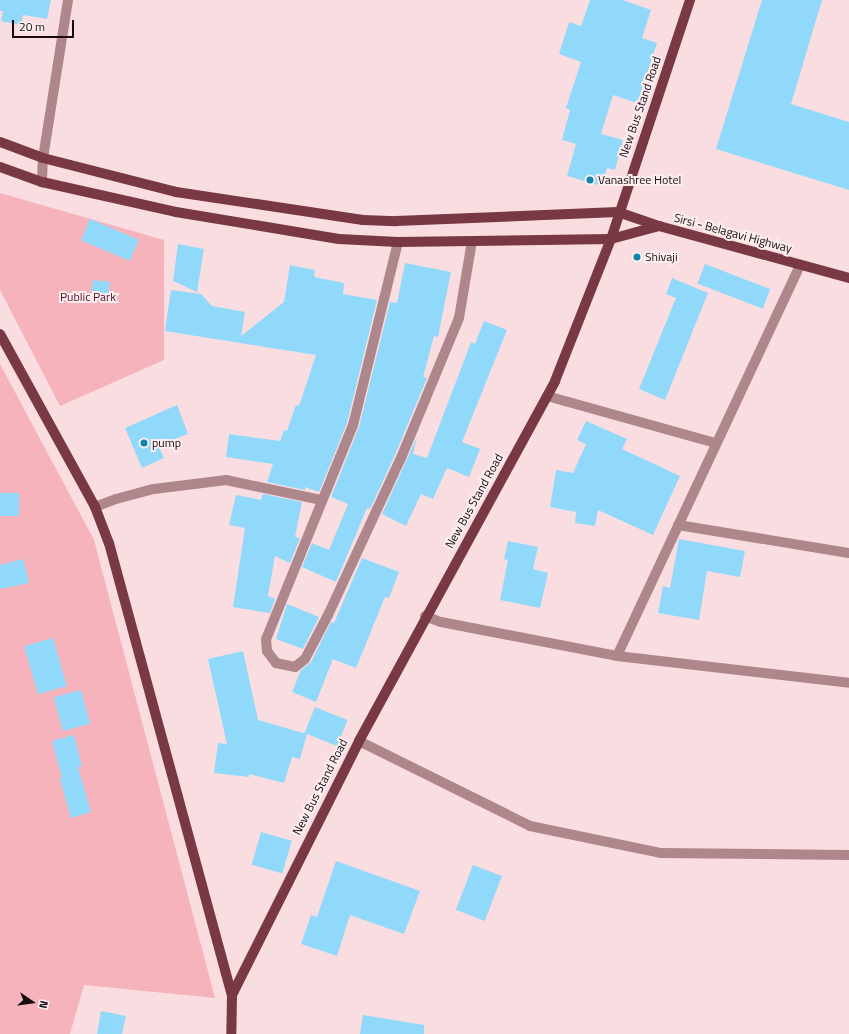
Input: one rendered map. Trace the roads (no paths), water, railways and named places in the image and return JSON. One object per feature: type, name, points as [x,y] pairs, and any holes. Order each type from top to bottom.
[{"type":"main road","name":"New Bus Stand Road","points":[[232,995],[358,741],[425,616],[547,396],[611,239],[618,212],[690,0]]},
{"type":"main road","points":[[0,142],[43,158],[176,192],[364,220],[396,222],[618,212],[659,226]]},
{"type":"main road","name":"Sirsi - Belagavi Highway","points":[[0,167],[42,182],[176,212],[339,239],[398,242],[611,239],[659,226],[849,278]]},
{"type":"main road","points":[[0,334],[95,507],[109,543],[232,995],[231,1034]]},
{"type":"street","points":[[42,182],[43,158],[68,0]]},
{"type":"street","points":[[398,242],[353,425],[266,639],[267,651],[276,663],[296,667],[305,659],[328,615],[401,458],[459,318],[472,241]]},
{"type":"street","points":[[617,656],[715,443],[800,265]]},
{"type":"street","points":[[547,396],[715,443]]},
{"type":"street","points":[[95,507],[116,499],[154,490],[226,480],[322,500]]},
{"type":"street","points":[[678,525],[849,553]]},
{"type":"street","points":[[425,616],[441,622],[617,656],[849,683]]},
{"type":"street","points":[[358,741],[530,826],[660,852],[849,855]]},
{"type":"place","name":"Vanashree Hotel","points":[[590,180]]},
{"type":"place","name":"Shivaji","points":[[637,257]]},
{"type":"place","name":"pump","points":[[144,443]]},
{"type":"park label","name":"Public Park","points":[[88,297]]}]
